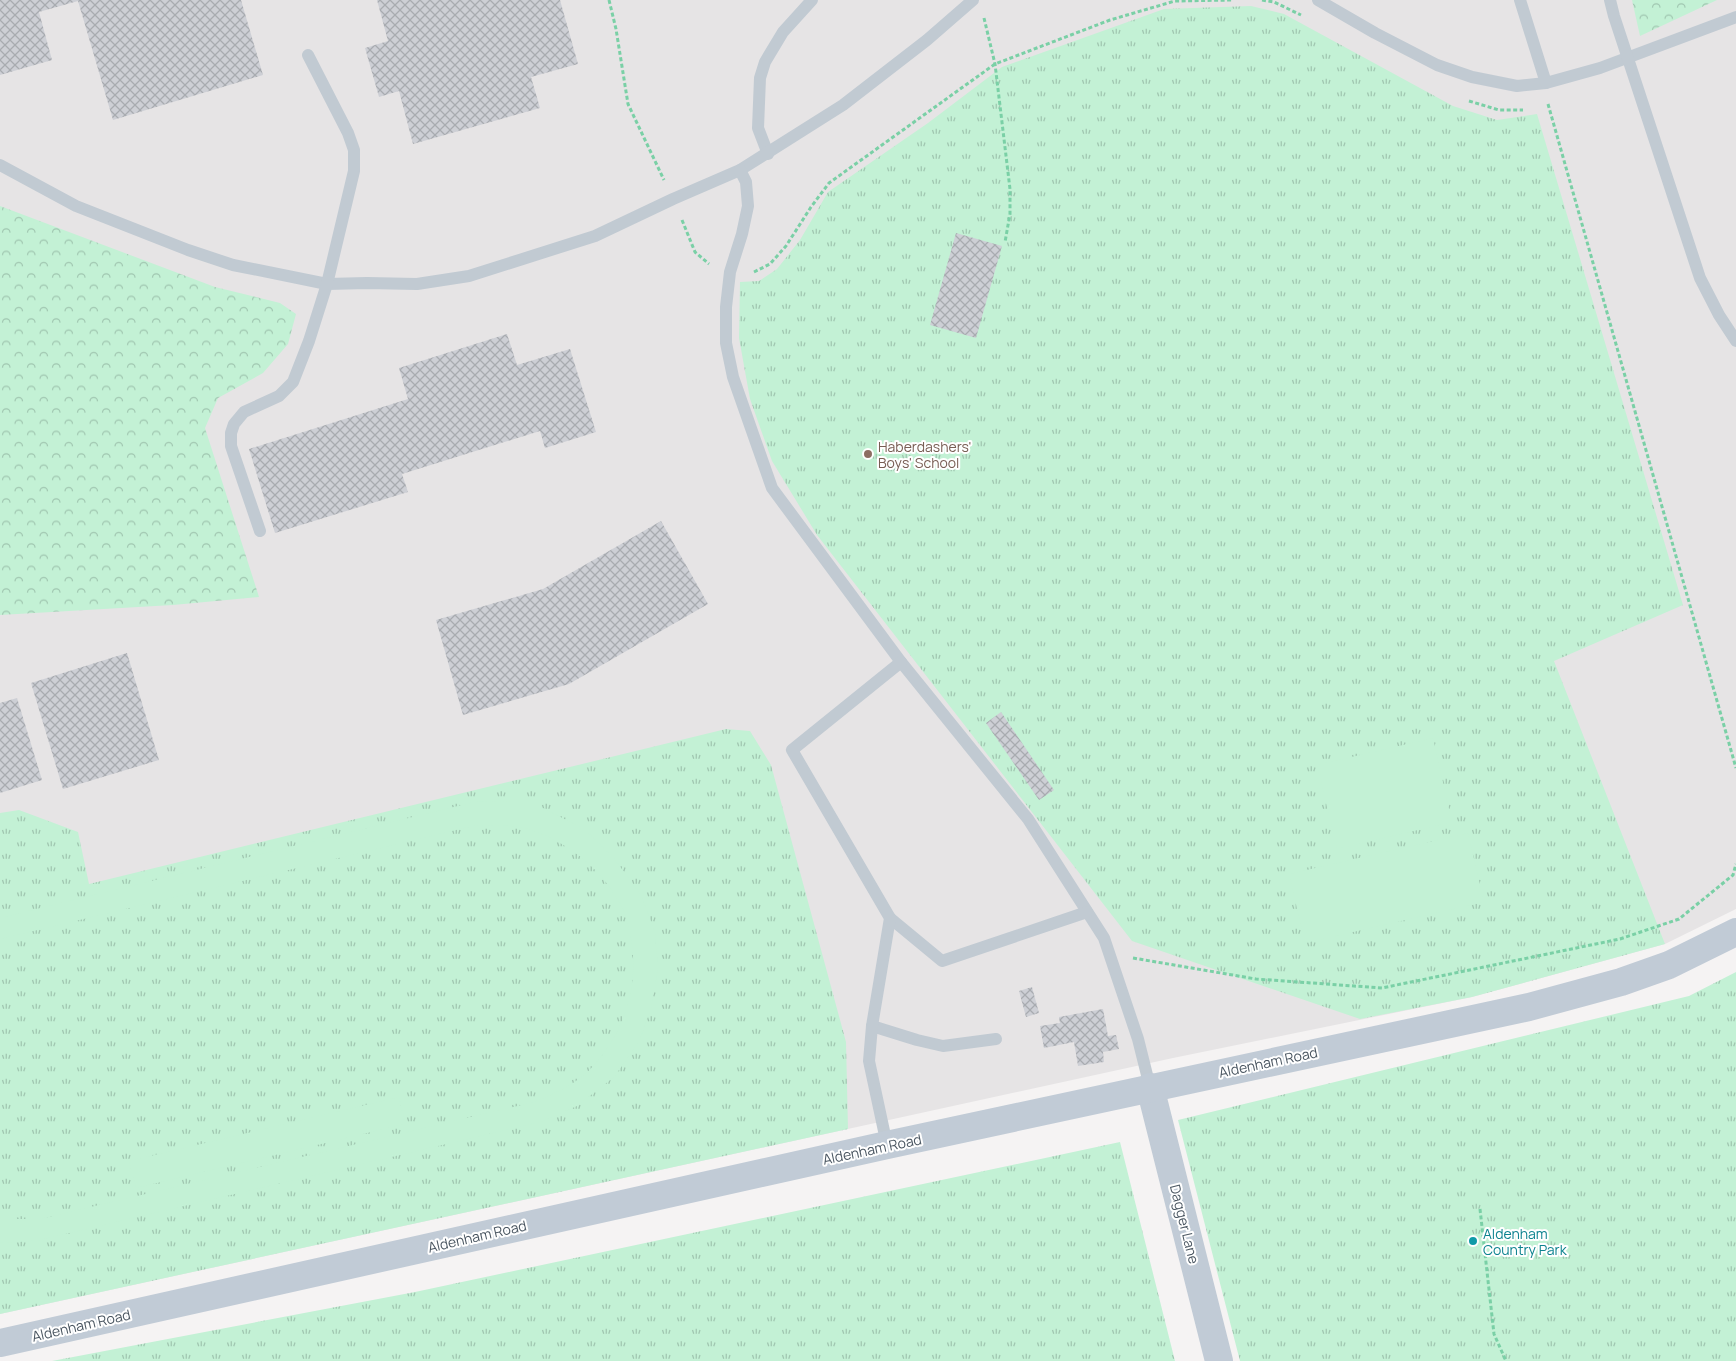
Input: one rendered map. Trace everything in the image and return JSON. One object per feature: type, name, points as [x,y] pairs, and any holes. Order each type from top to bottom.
[{"type":"street","name":"Aldenham Road","points":[[0,1343],[887,1145],[1528,1007],[1622,982],[1669,966],[1736,932]]},
{"type":"street","name":"Dagger Lane","points":[[1150,1088],[1219,1361]]},
{"type":"lane","points":[[768,154],[758,128],[760,78],[765,62],[783,32],[812,0]]},
{"type":"lane","points":[[0,165],[76,206],[188,250],[233,265],[327,284],[417,284],[469,276],[595,236],[740,170],[768,154],[843,104],[926,40],[973,0]]},
{"type":"lane","points":[[1318,0],[1437,65],[1472,77],[1517,86],[1546,83],[1628,58],[1736,17]]},
{"type":"lane","points":[[1520,0],[1546,83]]},
{"type":"lane","points":[[1610,0],[1700,278],[1719,315],[1736,342]]},
{"type":"lane","points":[[260,531],[231,446],[231,433],[234,424],[244,412],[279,396],[292,382],[309,341],[327,284],[354,170],[354,150],[348,133],[308,55]]},
{"type":"lane","points":[[740,170],[746,182],[748,206],[742,234],[730,272],[726,307],[726,342],[733,377],[772,488],[901,662],[1028,819],[1088,912],[1104,938],[1138,1039],[1150,1088]]},
{"type":"lane","points":[[901,662],[792,750],[890,918],[942,961],[1088,912]]},
{"type":"lane","points":[[887,1145],[869,1061],[872,1026],[890,918]]},
{"type":"lane","points":[[872,1026],[943,1046],[996,1039]]},
{"type":"path","points":[[983,12],[995,64],[1010,189],[1010,214],[1005,242]]},
{"type":"path","points":[[1546,83],[1548,104],[1736,768]]},
{"type":"path","points":[[1109,953],[1256,979],[1382,988],[1620,939],[1679,919],[1733,875],[1736,864]]},
{"type":"path","points":[[1480,1209],[1494,1334],[1506,1361]]},
{"type":"shaded area","name":"Haberdashers' Boys' School","points":[[0,0],[1736,0],[1736,909],[1665,944],[1472,997],[1173,1058],[0,1314]]},
{"type":"green space","points":[[1632,0],[1717,0],[1640,36]]},
{"type":"green space","points":[[1251,6],[1284,14],[1453,106],[1497,120],[1537,114],[1683,605],[1554,661],[1665,944],[1472,997],[1360,1019],[1132,941],[817,535],[772,461],[750,399],[739,338],[740,282],[759,281],[777,269],[800,240],[828,192],[928,123],[1002,67],[1164,9]]},
{"type":"green space","points":[[0,206],[215,287],[280,303],[296,314],[288,344],[263,373],[218,398],[205,428],[259,597],[173,605],[0,615]]},
{"type":"green space","points":[[726,729],[750,731],[771,765],[846,1042],[848,1129],[0,1314],[0,813],[19,810],[78,832],[89,884]]},
{"type":"green space","points":[[1433,738],[1452,822],[1337,849],[1317,765]]},
{"type":"green space","points":[[505,801],[541,807],[584,829],[613,857],[641,895],[655,932],[658,969],[651,1008],[639,1042],[614,1077],[577,1106],[540,1122],[40,1240],[0,1242],[0,1219],[40,1219],[534,1102],[567,1087],[589,1071],[616,1035],[628,1001],[632,984],[633,966],[632,948],[626,916],[607,883],[587,862],[564,845],[529,829],[498,825],[473,826],[0,939],[0,918],[474,802]]},
{"type":"green space","points":[[1468,833],[1484,902],[1305,943],[1289,874]]},
{"type":"green space","name":"Aldenham Country Park","points":[[1736,972],[1736,1361],[1240,1361],[1178,1120],[1689,996]]},
{"type":"green space","points":[[399,1097],[405,1124],[136,1188],[129,1161]]},
{"type":"green space","points":[[1120,1142],[1175,1361],[52,1361],[415,1292]]},
{"type":"building","points":[[0,0],[241,0],[263,75],[113,120],[78,1],[39,12],[52,60],[0,75]]},
{"type":"building","points":[[377,0],[560,0],[578,64],[531,77],[540,108],[413,144],[399,91],[379,97],[365,48],[388,41]]},
{"type":"building","points":[[956,233],[1002,246],[976,338],[930,325]]},
{"type":"building","points":[[507,334],[517,365],[570,349],[596,432],[545,448],[540,431],[402,474],[408,492],[275,533],[249,449],[408,399],[399,368]]},
{"type":"building","points":[[661,521],[708,604],[569,684],[463,715],[436,620],[543,589]]},
{"type":"building","points":[[127,653],[159,760],[63,789],[31,683]]},
{"type":"building","points":[[17,698],[42,780],[0,793],[0,703]]},
{"type":"building","points":[[1001,712],[1054,790],[1039,800],[986,723]]},
{"type":"building","points":[[1032,987],[1039,1013],[1026,1017],[1019,991]]},
{"type":"building","points":[[1103,1009],[1108,1036],[1116,1035],[1119,1049],[1103,1052],[1104,1062],[1078,1066],[1074,1042],[1044,1048],[1040,1026],[1060,1023],[1059,1017]]},
{"type":"place","name":"Haberdashers' Boys' School","points":[[868,454]]},
{"type":"place","name":"Aldenham Country Park","points":[[1473,1241]]}]
